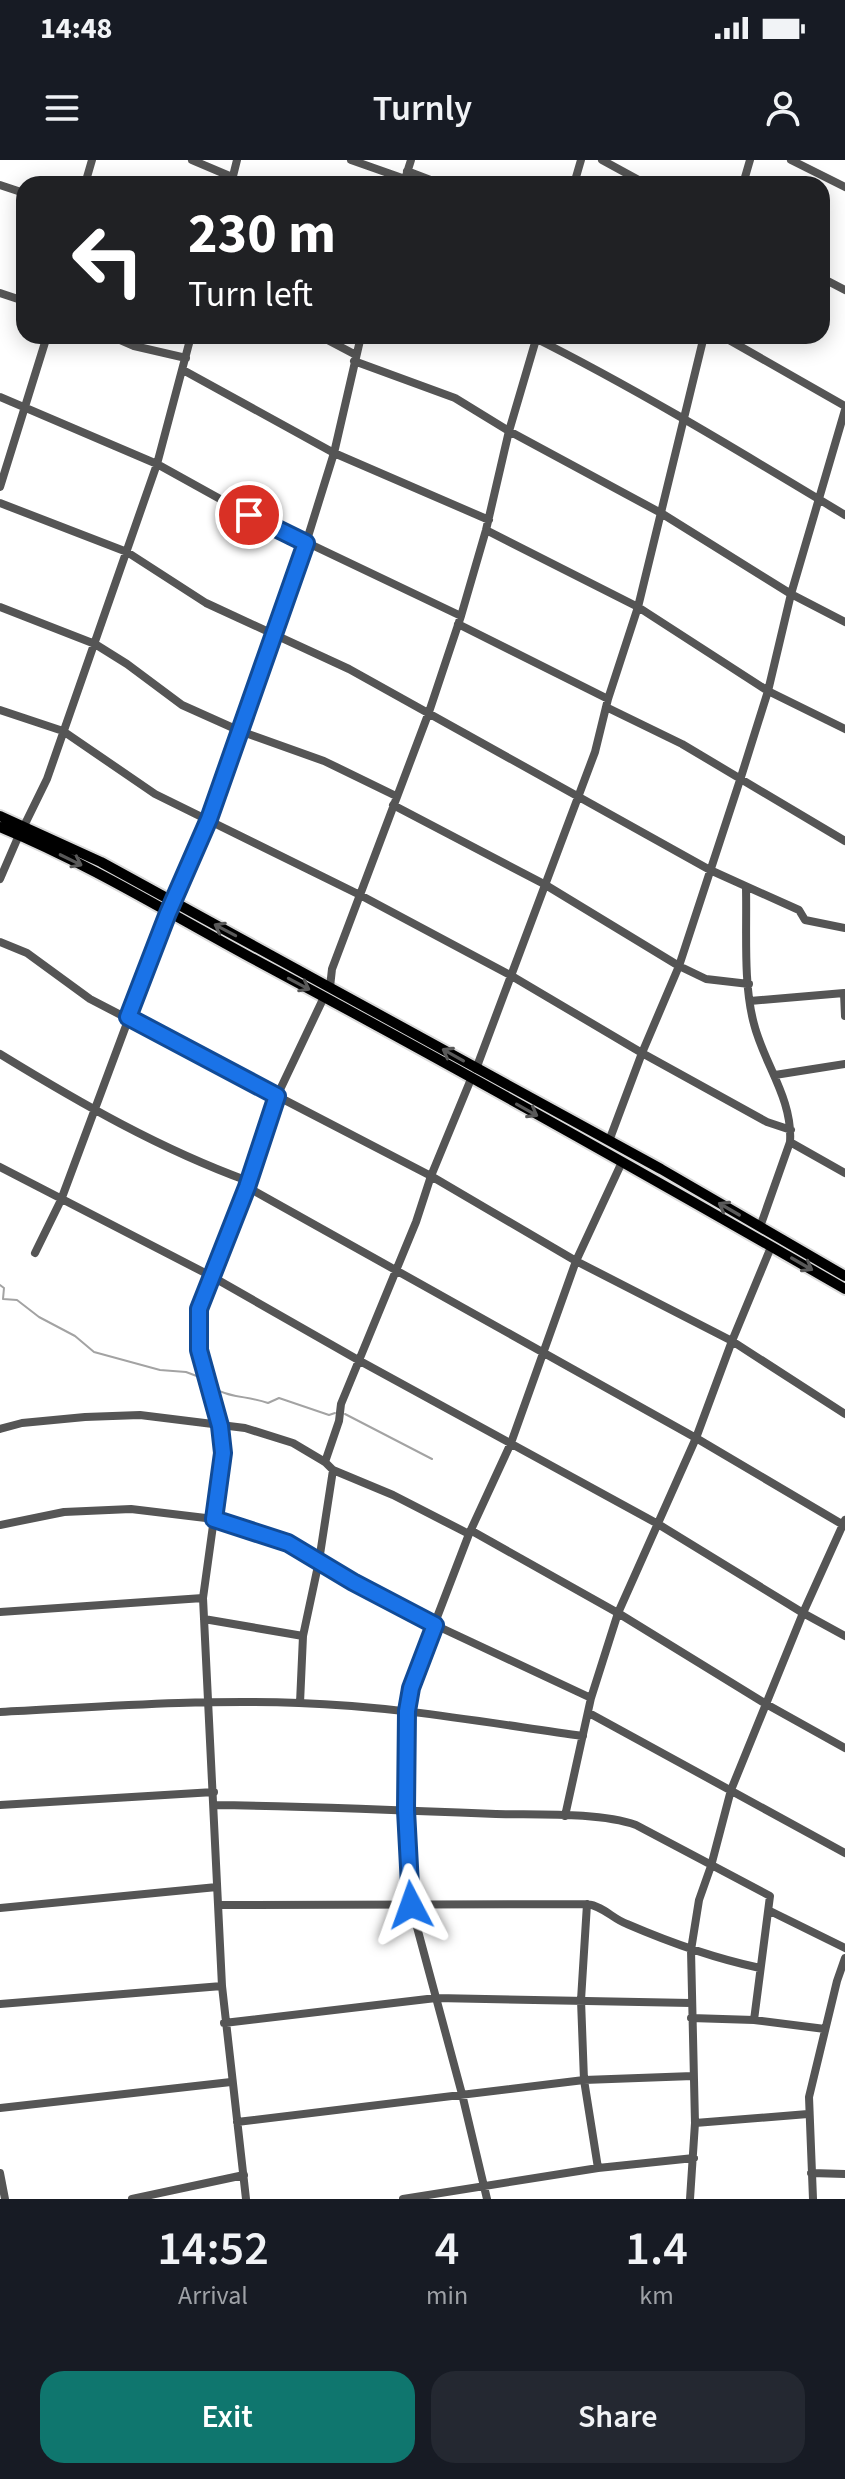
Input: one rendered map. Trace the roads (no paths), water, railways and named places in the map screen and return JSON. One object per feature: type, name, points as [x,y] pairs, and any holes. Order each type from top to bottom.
[{"type":"main road","points":[[0,816],[96,873],[171,908],[327,992],[845,1289]]},
{"type":"main road","points":[[0,827],[22,830]]},
{"type":"main road","points":[[473,1074],[609,1141],[845,1276]]},
{"type":"street","points":[[192,160],[224,176]]},
{"type":"street","points":[[351,160],[400,176]]},
{"type":"street","points":[[602,160],[631,176]]},
{"type":"street","points":[[791,160],[823,176]]},
{"type":"street","points":[[0,487],[45,344]]},
{"type":"street","points":[[129,344],[186,358]]},
{"type":"street","points":[[0,879],[47,779],[95,644],[157,464],[189,344]]},
{"type":"street","points":[[333,344],[355,358],[455,398],[509,431],[661,513],[791,594],[845,622]]},
{"type":"street","points":[[35,1253],[61,1200],[128,1017],[209,819],[306,543],[334,453],[359,344]]},
{"type":"street","points":[[246,2199],[224,2023],[203,1598],[222,1465],[220,1426],[198,1341],[199,1309],[277,1096],[327,992],[332,969],[429,712],[488,525],[533,344]]},
{"type":"street","points":[[548,344],[684,419],[845,515]]},
{"type":"street","points":[[325,1462],[339,1421],[341,1404],[416,1222],[431,1176],[580,797],[638,607],[702,344]]},
{"type":"street","points":[[609,1141],[679,966],[741,777],[768,691],[791,594],[845,408],[736,344]]},
{"type":"street","points":[[183,370],[334,453],[488,525],[638,607],[768,691],[845,729]]},
{"type":"street","points":[[0,397],[157,464],[249,515],[460,620],[741,777],[845,841]]},
{"type":"street","points":[[0,503],[127,552],[206,603],[349,669],[710,870],[799,910],[805,920],[845,928]]},
{"type":"street","points":[[0,607],[95,644],[182,705],[240,731],[324,761],[544,884],[679,966],[706,979],[749,984]]},
{"type":"street","points":[[0,710],[63,731],[155,794],[360,895],[510,975],[767,1122],[791,1130]]},
{"type":"street","points":[[746,888],[749,984],[754,1024],[787,1108],[791,1130],[790,1142],[760,1227]]},
{"type":"street","points":[[0,942],[27,953],[90,999],[431,1176],[576,1261],[732,1341],[845,1414]]},
{"type":"street","points":[[750,1001],[844,993],[845,1015]]},
{"type":"street","points":[[0,1054],[94,1111],[247,1184],[844,1524],[803,1613],[731,1790],[699,1900],[691,1950],[695,2123],[690,2199]]},
{"type":"street","points":[[775,1075],[845,1064]]},
{"type":"street","points":[[790,1142],[845,1173]]},
{"type":"street","points":[[487,2199],[411,1905],[406,1810],[407,1711],[411,1688],[470,1532],[511,1443],[576,1261],[622,1162]]},
{"type":"street","points":[[0,1167],[211,1276],[658,1524],[845,1636]]},
{"type":"street","points":[[565,1816],[591,1698],[618,1613],[696,1438],[771,1247]]},
{"type":"street","points":[[0,1429],[22,1423],[140,1415],[265,1433],[293,1443],[333,1470],[470,1532],[618,1613],[766,1704],[845,1748]]},
{"type":"street","points":[[300,1703],[303,1636],[319,1561],[333,1470]]},
{"type":"street","points":[[0,1525],[64,1512],[131,1509],[214,1519],[288,1543],[435,1625],[591,1698]]},
{"type":"street","points":[[0,1612],[203,1598]]},
{"type":"street","points":[[204,1619],[303,1636]]},
{"type":"street","points":[[0,1712],[209,1701],[300,1703],[407,1711],[583,1736]]},
{"type":"street","points":[[589,1713],[845,1853]]},
{"type":"street","points":[[0,1805],[214,1792]]},
{"type":"street","points":[[214,1805],[565,1816],[625,1821],[636,1825],[770,1896],[754,2020]]},
{"type":"street","points":[[0,1908],[217,1887]]},
{"type":"street","points":[[587,1904],[581,2000],[584,2080],[598,2168]]},
{"type":"street","points":[[218,1905],[596,1905],[621,1922],[691,1950],[760,1968]]},
{"type":"street","points":[[770,1911],[845,1948]]},
{"type":"street","points":[[813,2199],[809,2097],[844,1961]]},
{"type":"street","points":[[0,2004],[222,1986]]},
{"type":"street","points":[[224,2023],[436,1998],[691,2003]]},
{"type":"street","points":[[691,2018],[754,2020],[825,2029]]},
{"type":"street","points":[[237,2122],[584,2080],[693,2076]]},
{"type":"street","points":[[0,2108],[231,2082]]},
{"type":"street","points":[[695,2123],[808,2114]]},
{"type":"street","points":[[403,2199],[598,2168],[694,2158]]},
{"type":"street","points":[[0,2173],[5,2199]]},
{"type":"street","points":[[811,2173],[845,2174]]},
{"type":"street","points":[[132,2199],[244,2175]]},
{"type":"waterway","points":[[0,1285],[4,1288],[3,1299],[17,1300],[39,1317],[75,1336],[94,1352],[202,1378]]},
{"type":"waterway","points":[[213,1388],[268,1403],[279,1398],[329,1415],[335,1413]]},
{"type":"waterway","points":[[345,1414],[432,1459]]}]
